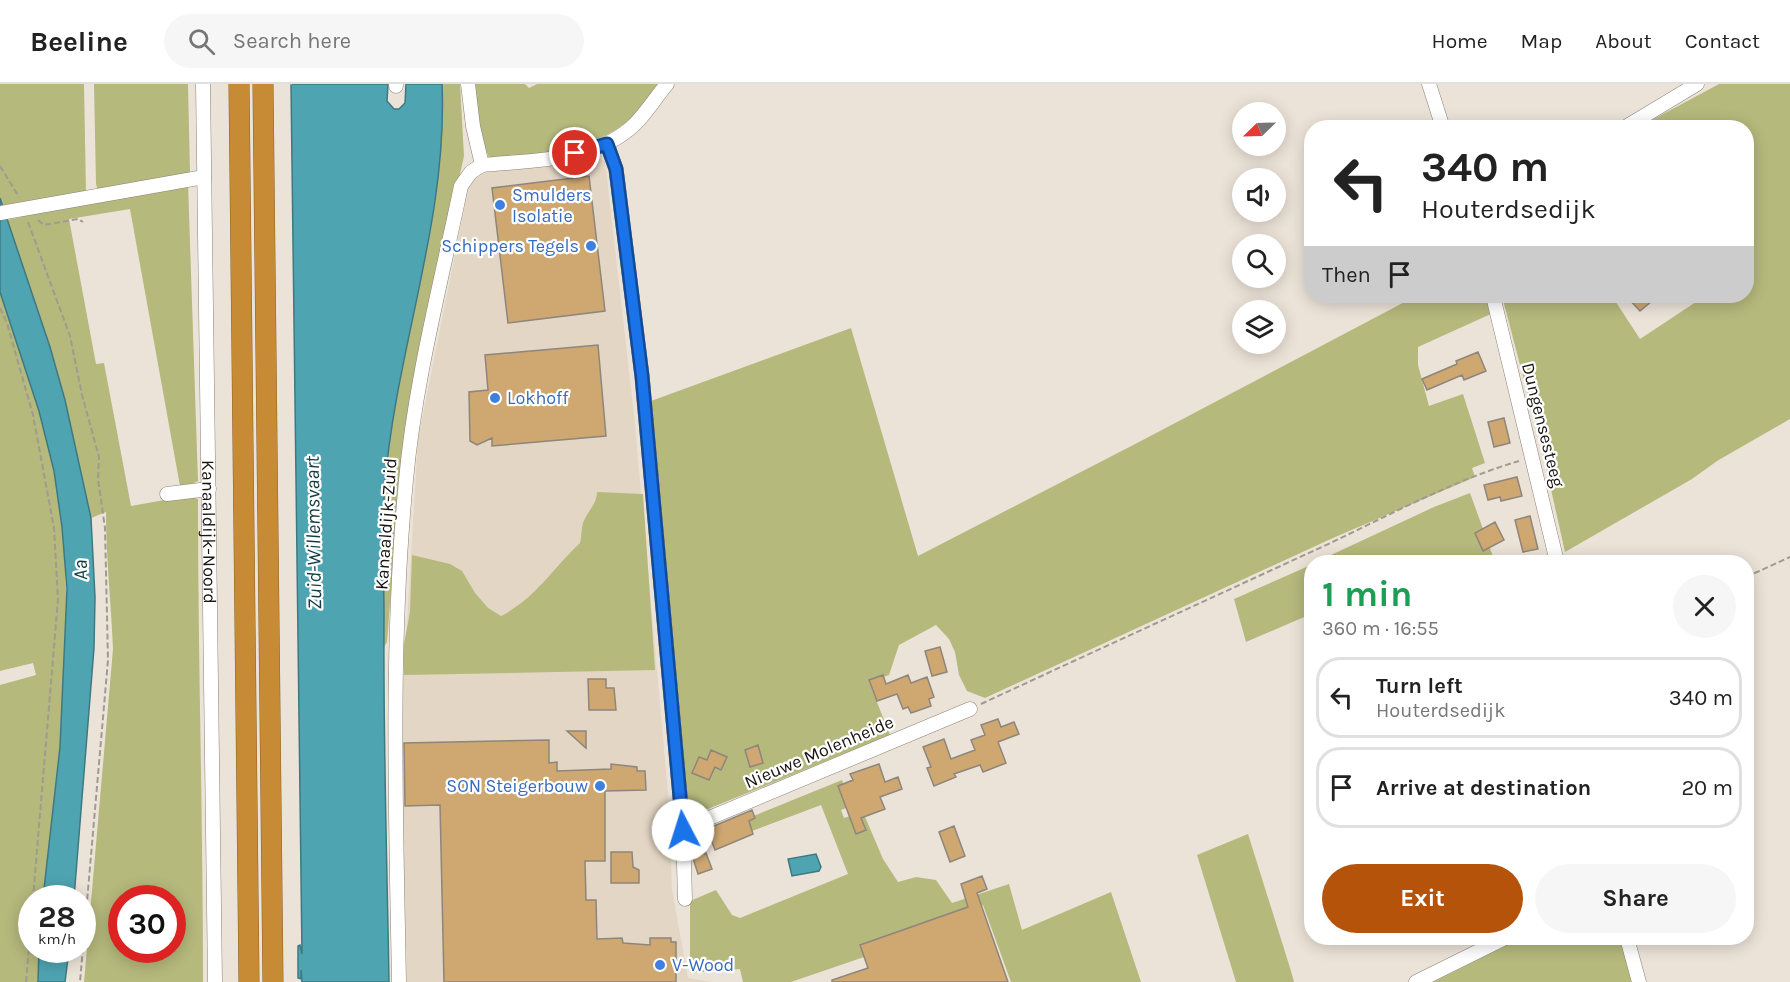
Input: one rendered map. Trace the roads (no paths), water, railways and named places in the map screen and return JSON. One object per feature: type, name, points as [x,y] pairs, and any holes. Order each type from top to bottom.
[{"type":"highway","name":"Kanaaldijk-Noord","points":[[239,84],[249,982]]},
{"type":"highway","points":[[263,84],[273,982]]},
{"type":"street","name":"Kanaaldijk-Noord","points":[[203,84],[214,982]]},
{"type":"street","points":[[468,84],[473,126],[482,165],[563,156],[607,144],[635,123],[667,84]]},
{"type":"street","points":[[1429,84],[1440,120]]},
{"type":"street","points":[[1637,120],[1697,84]]},
{"type":"street","points":[[607,144],[616,169],[642,376],[683,830],[685,900]]},
{"type":"street","name":"Kanaaldijk-Zuid","points":[[399,982],[395,671],[406,478],[415,410],[461,186],[471,172],[482,165]]},
{"type":"street","points":[[16,210],[204,177]]},
{"type":"street","name":"Dungensesteeg","points":[[1495,303],[1555,555]]},
{"type":"street","points":[[167,494],[208,489]]},
{"type":"street","name":"Nieuwe Molenheide","points":[[683,830],[970,709]]},
{"type":"street","points":[[1416,982],[1490,945]]},
{"type":"street","points":[[1629,945],[1639,982]]},
{"type":"water","name":"Zuid-Willemsvaart","points":[[291,84],[388,84],[387,101],[394,109],[399,109],[405,103],[406,84],[442,84],[442,135],[437,185],[430,235],[399,383],[384,499],[384,707],[389,982],[302,982],[301,970],[301,979],[298,978],[298,946],[300,945],[302,954]]},
{"type":"water","name":"Aa","points":[[0,198],[50,347],[65,400],[91,518],[95,597],[94,648],[75,885],[44,885],[60,747],[67,589],[62,527],[54,471],[39,411],[0,292]]},
{"type":"water","points":[[816,854],[821,867],[819,871],[792,876],[788,859]]},
{"type":"water","points":[[39,963],[67,963],[65,982],[38,982]]},
{"type":"place","name":"Smulders Isolatie","points":[[500,205]]},
{"type":"place","name":"Schippers Tegels","points":[[591,246]]},
{"type":"place","name":"Lokhoff","points":[[495,398]]},
{"type":"place","name":"SON Steigerbouw","points":[[600,786]]},
{"type":"place","name":"V-Wood","points":[[660,965]]}]
